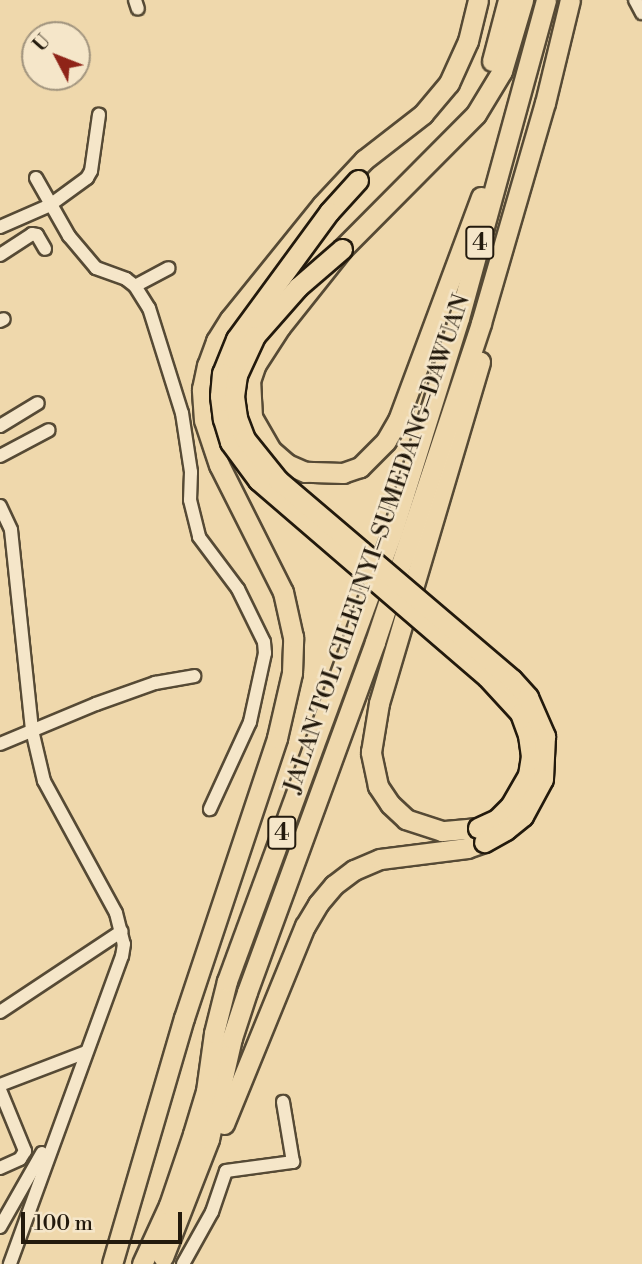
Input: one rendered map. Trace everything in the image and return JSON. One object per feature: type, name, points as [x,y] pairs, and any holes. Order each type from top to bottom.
[{"type":"highway","points":[[449,83],[468,41],[478,0]]},
{"type":"highway","points":[[112,1264],[184,1018],[277,738],[292,673],[293,637],[283,592],[219,465],[204,420],[202,389],[216,341],[236,312],[333,192],[365,160],[423,114],[449,83],[478,37],[492,0]]},
{"type":"highway","points":[[426,165],[455,129],[487,72],[508,0]]},
{"type":"highway","points":[[523,0],[502,71],[486,101],[342,249],[298,287],[256,336],[237,375],[234,396],[237,418],[245,439],[278,480],[512,679],[538,714],[545,736],[543,779],[523,816],[506,830],[481,835],[442,831],[405,818],[390,804],[378,786],[371,752],[379,704],[456,421],[545,103],[570,0]]},
{"type":"highway","name":"JALAN TOL CILEUNYI–SUMEDANG–DAWUAN","points":[[142,1264],[169,1205],[193,1134],[205,1091],[214,1033],[227,981],[392,533],[459,318],[546,0]]},
{"type":"highway","points":[[342,249],[267,345],[250,381],[252,417],[271,450],[287,464],[305,472],[323,475],[343,473],[360,467],[374,456],[398,420],[527,71]]},
{"type":"highway","points":[[161,1261],[195,1208],[272,1003],[318,904],[334,885],[354,870],[380,859],[467,848],[510,806],[528,775],[531,756],[528,735],[520,713],[487,677],[258,480],[230,442],[219,396],[228,355],[247,322],[329,212],[391,142]]},
{"type":"highway","name":"JALAN TOL CILEUNYI–SUMEDANG–DAWUAN","points":[[161,1261],[209,1139],[232,1038],[247,992],[456,421]]},
{"type":"street","points":[[635,0],[642,13]]},
{"type":"street","points":[[0,227],[50,205],[87,178],[91,171],[99,115]]},
{"type":"street","points":[[36,178],[69,236],[96,268],[129,280],[149,309],[182,413],[191,472],[190,500],[199,537],[238,589],[264,642],[265,653],[250,722],[210,809]]},
{"type":"street","points":[[0,255],[32,234],[37,235],[45,249]]},
{"type":"street","points":[[135,286],[169,268]]},
{"type":"street","points":[[0,426],[38,403]]},
{"type":"street","points":[[0,456],[49,429]]},
{"type":"street","points":[[0,506],[32,730],[47,789],[122,931],[122,956],[10,1264]]},
{"type":"street","points":[[0,744],[155,683],[194,676]]},
{"type":"street","points":[[0,1012],[122,931]]},
{"type":"street","points":[[0,1085],[86,1052]]},
{"type":"street","points":[[0,1090],[4,1111],[24,1155],[0,1168]]},
{"type":"street","points":[[183,1264],[212,1212],[226,1171],[293,1162],[283,1102]]},
{"type":"street","points":[[0,1227],[60,1122]]}]
